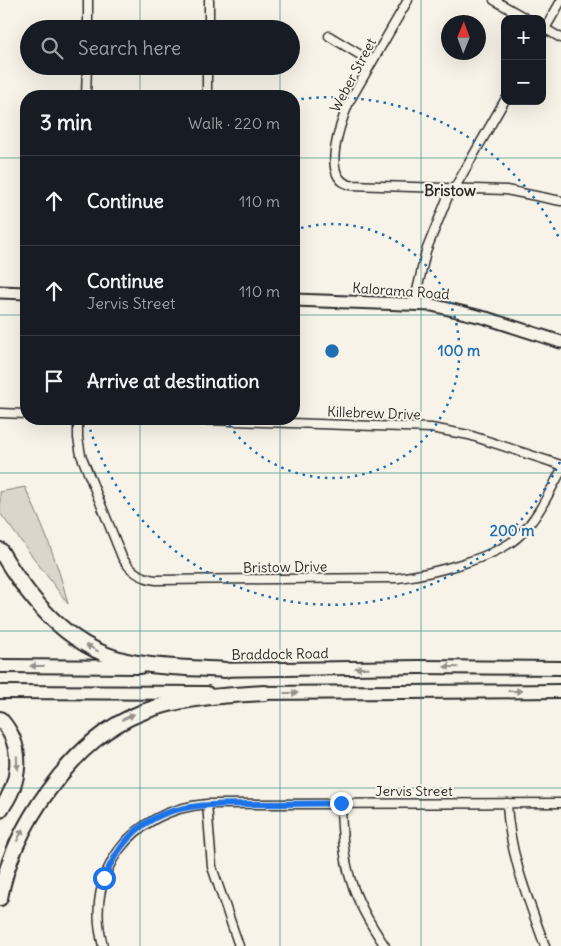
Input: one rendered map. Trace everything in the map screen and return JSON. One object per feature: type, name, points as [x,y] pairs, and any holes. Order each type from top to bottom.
[{"type":"highway","points":[[0,550],[17,580],[43,612],[65,631],[96,650],[137,663],[226,670]]},
{"type":"highway","points":[[0,898],[14,850],[27,822],[55,782],[93,739],[122,720],[162,705],[211,696],[265,693]]},
{"type":"highway","points":[[0,719],[14,742],[17,760],[16,782],[0,810]]},
{"type":"main road","name":"Braddock Road","points":[[0,666],[226,670],[524,668],[561,666]]},
{"type":"main road","points":[[0,692],[561,691]]},
{"type":"street","points":[[88,0],[88,20]]},
{"type":"street","points":[[208,20],[209,0]]},
{"type":"street","name":"Weber Street","points":[[408,0],[372,62],[343,118],[336,151],[336,175],[339,180],[350,185],[506,190],[561,201]]},
{"type":"street","points":[[494,0],[520,15]]},
{"type":"street","points":[[546,25],[561,1]]},
{"type":"street","points":[[546,31],[561,38]]},
{"type":"street","points":[[329,36],[372,62]]},
{"type":"street","points":[[86,75],[86,90]]},
{"type":"street","points":[[206,90],[207,75]]},
{"type":"street","points":[[414,304],[426,251],[453,189],[502,105]]},
{"type":"street","points":[[0,292],[20,293]]},
{"type":"street","name":"Kalorama Road","points":[[300,300],[414,304],[452,308],[561,342]]},
{"type":"street","points":[[0,414],[20,414]]},
{"type":"street","name":"Killebrew Drive","points":[[300,423],[431,428],[469,436],[561,465]]},
{"type":"street","name":"Bristow Drive","points":[[78,425],[81,455],[122,557],[127,566],[138,575],[156,580],[398,578],[432,572],[490,553],[511,543],[533,520],[561,471]]},
{"type":"street","name":"Jervis Street","points":[[103,946],[98,922],[100,892],[110,865],[118,851],[138,829],[157,817],[177,809],[207,804],[561,802]]},
{"type":"street","points":[[341,803],[343,850],[352,887],[368,922],[385,946]]},
{"type":"street","points":[[507,803],[509,837],[513,856],[544,946]]},
{"type":"street","points":[[207,804],[212,868],[239,946]]},
{"type":"shaded area","points":[[25,487],[60,574],[68,604],[0,513],[0,492]]},
{"type":"district","name":"Bristow","points":[[450,191]]},
{"type":"route","points":[[104,878],[118,851],[128,839],[138,829],[164,813],[192,805],[207,804],[341,803]]}]
